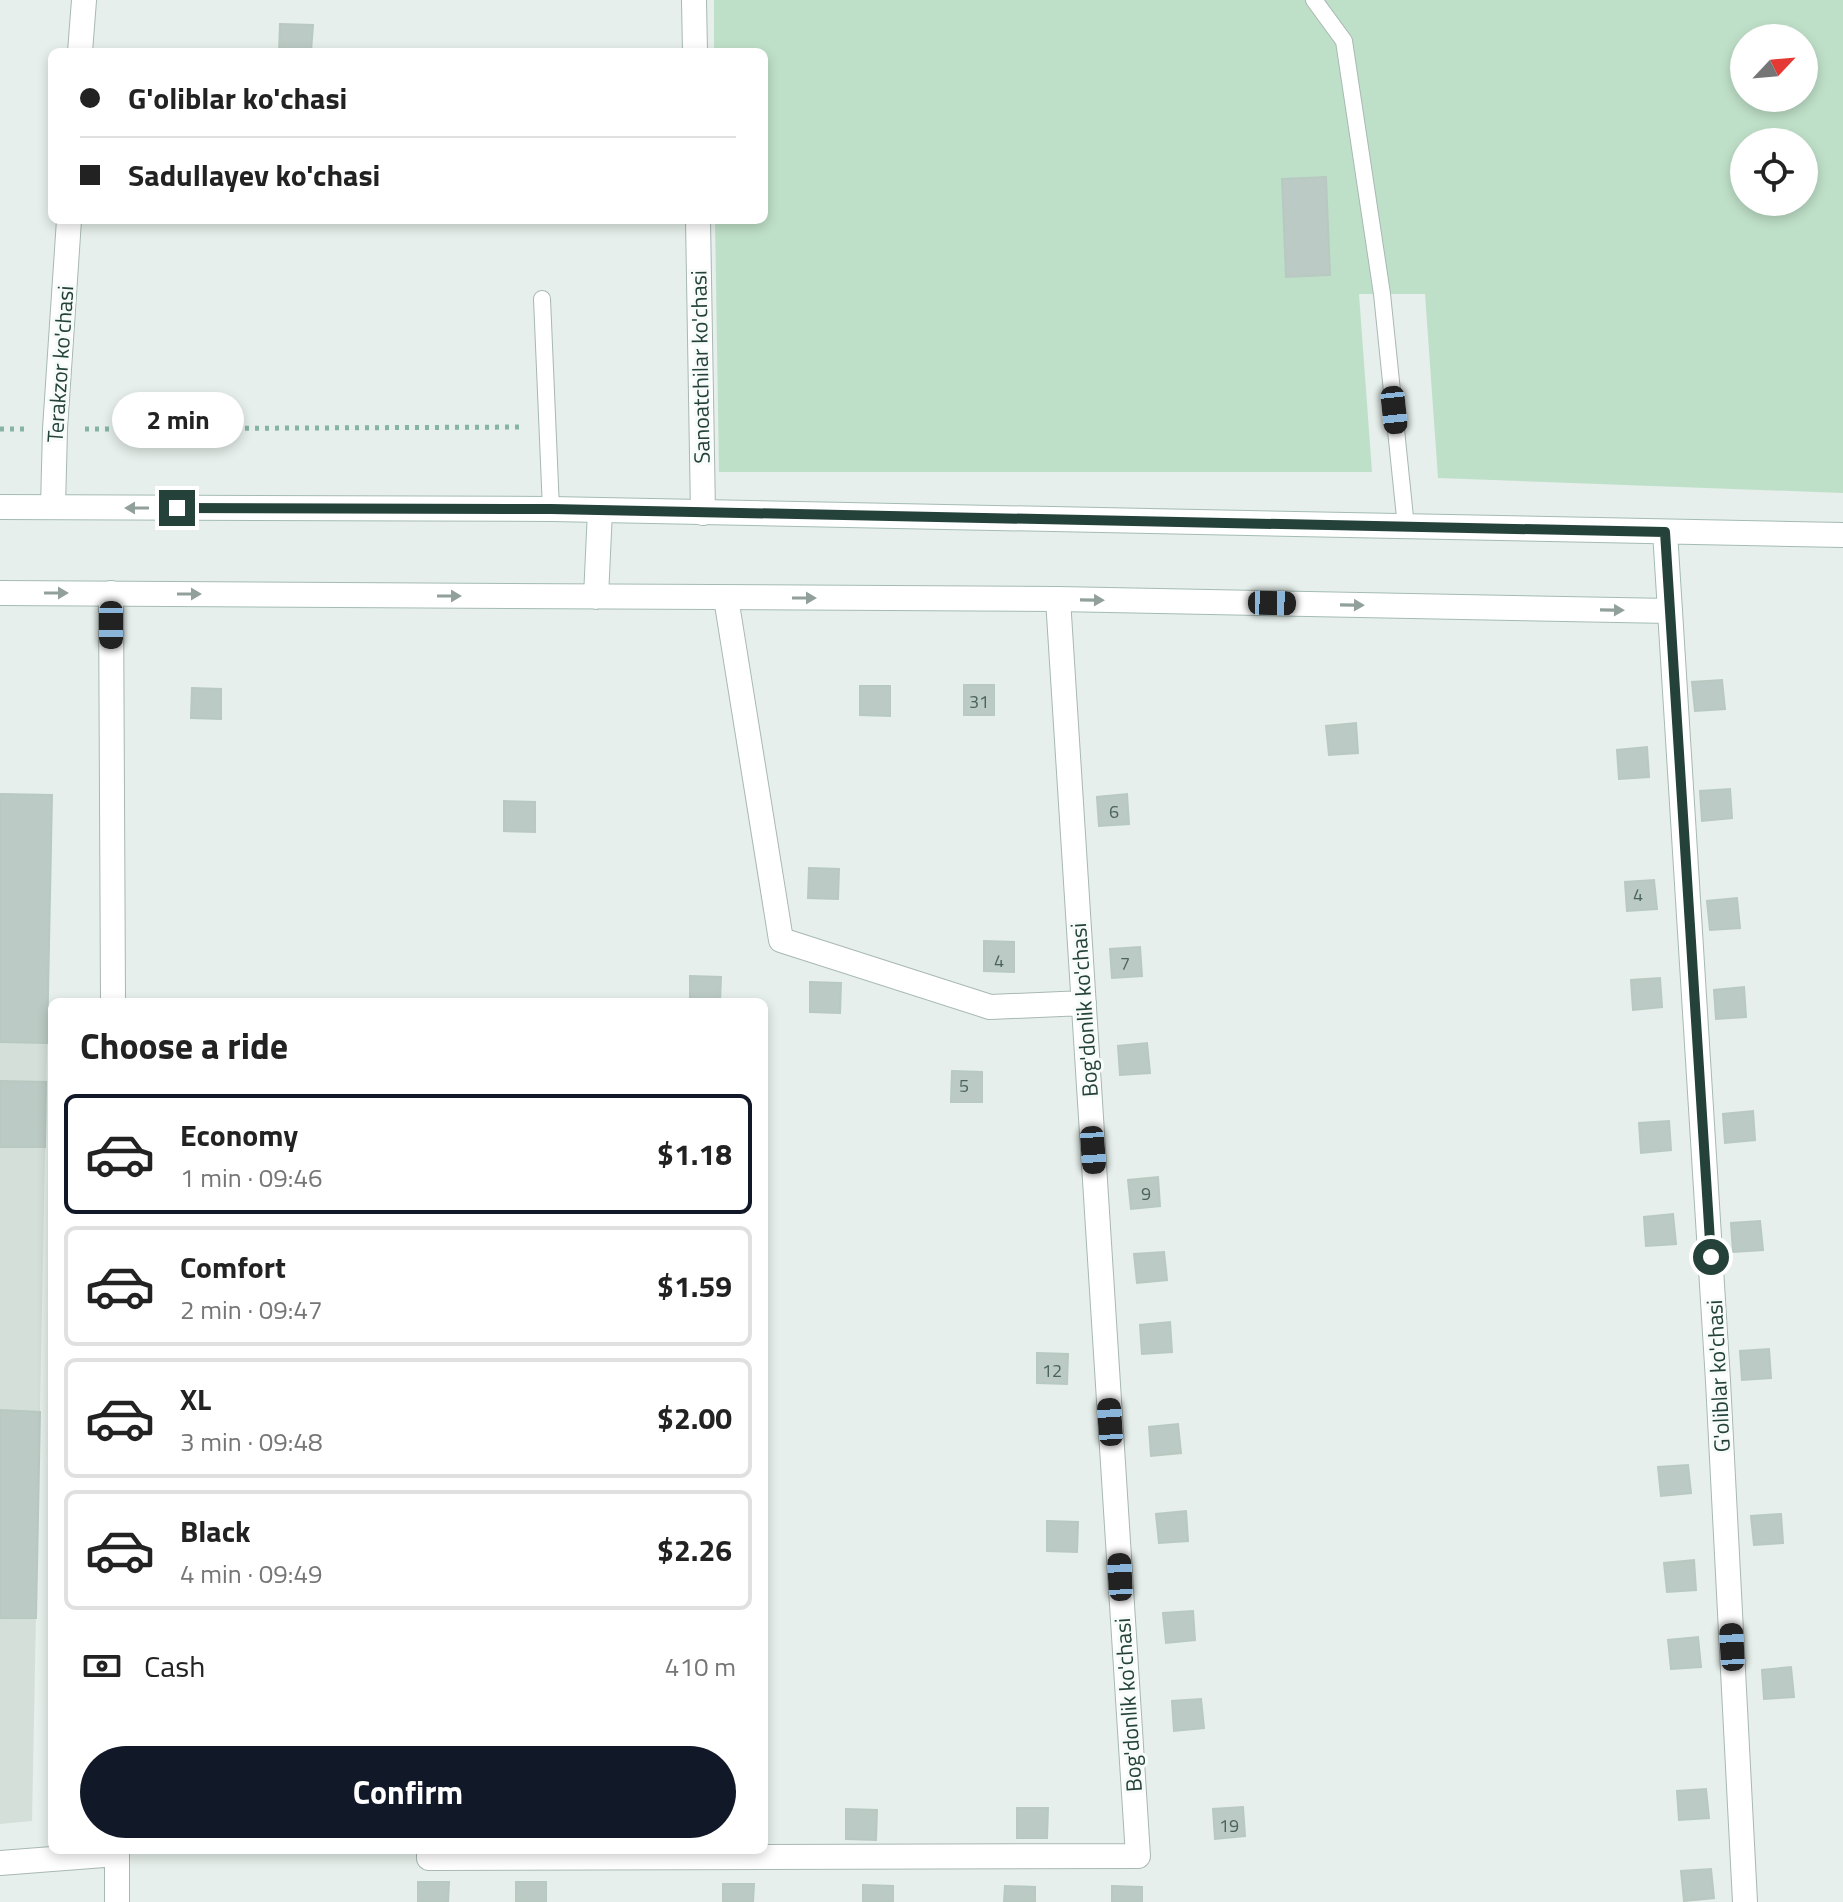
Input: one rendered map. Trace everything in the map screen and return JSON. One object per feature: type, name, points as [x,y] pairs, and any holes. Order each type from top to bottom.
[{"type":"street","points":[[80,48],[84,0]]},
{"type":"street","points":[[694,0],[695,48]]},
{"type":"street","name":"Terakzor ko'chasi","points":[[53,507],[69,224]]},
{"type":"street","name":"Sanoatchilar ko'chasi","points":[[698,224],[703,513]]},
{"type":"street","points":[[0,507],[551,509],[1843,535]]},
{"type":"street","points":[[596,597],[600,510]]},
{"type":"street","name":"G'oliblar ko'chasi","points":[[1665,532],[1718,1381],[1745,1902]]},
{"type":"street","points":[[0,593],[1058,599],[1670,611]]},
{"type":"street","points":[[111,593],[113,998]]},
{"type":"street","points":[[726,598],[781,940],[990,1007],[1084,1003]]},
{"type":"street","name":"Bog'donlik ko'chasi","points":[[429,1854],[429,1858],[1138,1856],[1058,599]]},
{"type":"street","points":[[0,1863],[96,1854]]},
{"type":"street","points":[[117,1854],[117,1902]]},
{"type":"lane","points":[[1314,0],[1344,41],[1382,294],[1406,527]]},
{"type":"lane","points":[[542,299],[551,509]]},
{"type":"path","points":[[0,429],[548,427]]},
{"type":"shaded area","points":[[0,794],[52,795],[32,1821],[0,1824]]},
{"type":"green space","points":[[714,0],[1843,0],[1843,493],[1438,478],[1425,294],[1359,294],[1372,472],[719,472],[715,224],[768,224],[768,48],[714,48]]},
{"type":"building","points":[[280,24],[313,25],[311,48],[279,48]]},
{"type":"building","points":[[1326,177],[1330,275],[1286,277],[1282,179]]},
{"type":"building","points":[[1722,680],[1725,709],[1695,711],[1692,682]]},
{"type":"building","points":[[964,685],[994,685],[994,715],[964,715]]},
{"type":"building","points":[[860,686],[890,686],[890,716],[860,715]]},
{"type":"building","points":[[192,688],[221,689],[221,719],[191,718]]},
{"type":"building","points":[[1356,723],[1358,753],[1329,755],[1326,726]]},
{"type":"building","points":[[1647,747],[1649,777],[1619,779],[1617,750]]},
{"type":"building","points":[[1730,789],[1732,818],[1702,821],[1700,791]]},
{"type":"building","points":[[0,794],[52,795],[47,1043],[0,1042]]},
{"type":"building","points":[[1127,794],[1129,824],[1099,826],[1097,797]]},
{"type":"building","points":[[504,801],[535,802],[535,832],[504,831]]},
{"type":"building","points":[[809,868],[839,869],[838,899],[808,898]]},
{"type":"building","points":[[1654,880],[1657,909],[1627,911],[1625,882]]},
{"type":"building","points":[[1737,898],[1740,928],[1710,930],[1707,901]]},
{"type":"building","points":[[984,941],[1014,942],[1014,972],[984,971]]},
{"type":"building","points":[[1140,947],[1142,976],[1112,978],[1110,949]]},
{"type":"building","points":[[690,976],[721,977],[720,998],[690,998]]},
{"type":"building","points":[[1660,978],[1662,1007],[1633,1010],[1631,980]]},
{"type":"building","points":[[810,982],[841,983],[840,1013],[810,1012]]},
{"type":"building","points":[[1744,987],[1746,1017],[1716,1019],[1714,990]]},
{"type":"building","points":[[1147,1043],[1150,1073],[1120,1075],[1118,1046]]},
{"type":"building","points":[[952,1071],[982,1072],[982,1102],[951,1102]]},
{"type":"building","points":[[0,1081],[46,1082],[45,1147],[0,1147]]},
{"type":"building","points":[[1753,1111],[1755,1140],[1725,1143],[1723,1114]]},
{"type":"building","points":[[1669,1121],[1671,1150],[1641,1153],[1639,1123]]},
{"type":"building","points":[[1158,1177],[1160,1206],[1131,1209],[1128,1180]]},
{"type":"building","points":[[1673,1214],[1676,1244],[1646,1246],[1644,1217]]},
{"type":"building","points":[[1760,1221],[1763,1250],[1733,1252],[1731,1223]]},
{"type":"building","points":[[1164,1252],[1167,1280],[1137,1283],[1134,1254]]},
{"type":"building","points":[[1170,1322],[1172,1352],[1142,1354],[1140,1325]]},
{"type":"building","points":[[1769,1349],[1771,1378],[1742,1380],[1740,1351]]},
{"type":"building","points":[[1037,1353],[1068,1354],[1067,1384],[1037,1383]]},
{"type":"building","points":[[0,1410],[40,1412],[36,1618],[0,1618]]},
{"type":"building","points":[[1178,1424],[1181,1453],[1151,1456],[1149,1427]]},
{"type":"building","points":[[1688,1465],[1691,1493],[1661,1496],[1658,1467]]},
{"type":"building","points":[[1186,1511],[1188,1541],[1159,1543],[1156,1514]]},
{"type":"building","points":[[1781,1514],[1783,1543],[1754,1545],[1751,1516]]},
{"type":"building","points":[[1047,1521],[1078,1522],[1077,1552],[1047,1551]]},
{"type":"building","points":[[1694,1560],[1696,1590],[1667,1592],[1664,1563]]},
{"type":"building","points":[[1193,1611],[1195,1640],[1166,1643],[1163,1613]]},
{"type":"building","points":[[1698,1637],[1701,1667],[1671,1669],[1668,1640]]},
{"type":"building","points":[[1791,1667],[1794,1697],[1764,1699],[1762,1670]]},
{"type":"building","points":[[1201,1699],[1204,1728],[1174,1731],[1172,1701]]},
{"type":"building","points":[[1706,1789],[1709,1818],[1679,1820],[1677,1791]]},
{"type":"building","points":[[1243,1807],[1245,1836],[1215,1839],[1213,1809]]},
{"type":"building","points":[[1017,1808],[1048,1808],[1047,1838],[1017,1838]]},
{"type":"building","points":[[846,1809],[877,1810],[876,1840],[846,1839]]},
{"type":"building","points":[[1711,1869],[1714,1898],[1684,1901],[1681,1871]]},
{"type":"building","points":[[418,1882],[449,1882],[448,1902],[418,1902]]},
{"type":"building","points":[[516,1882],[546,1882],[546,1902],[516,1902]]},
{"type":"building","points":[[723,1884],[754,1884],[753,1902],[723,1902]]},
{"type":"building","points":[[863,1885],[893,1886],[893,1902],[863,1902]]},
{"type":"building","points":[[1005,1886],[1035,1887],[1035,1902],[1004,1902]]},
{"type":"building","points":[[1112,1886],[1142,1887],[1142,1902],[1112,1902]]},
{"type":"route","points":[[177,508],[551,509],[1665,532],[1711,1257]]}]
